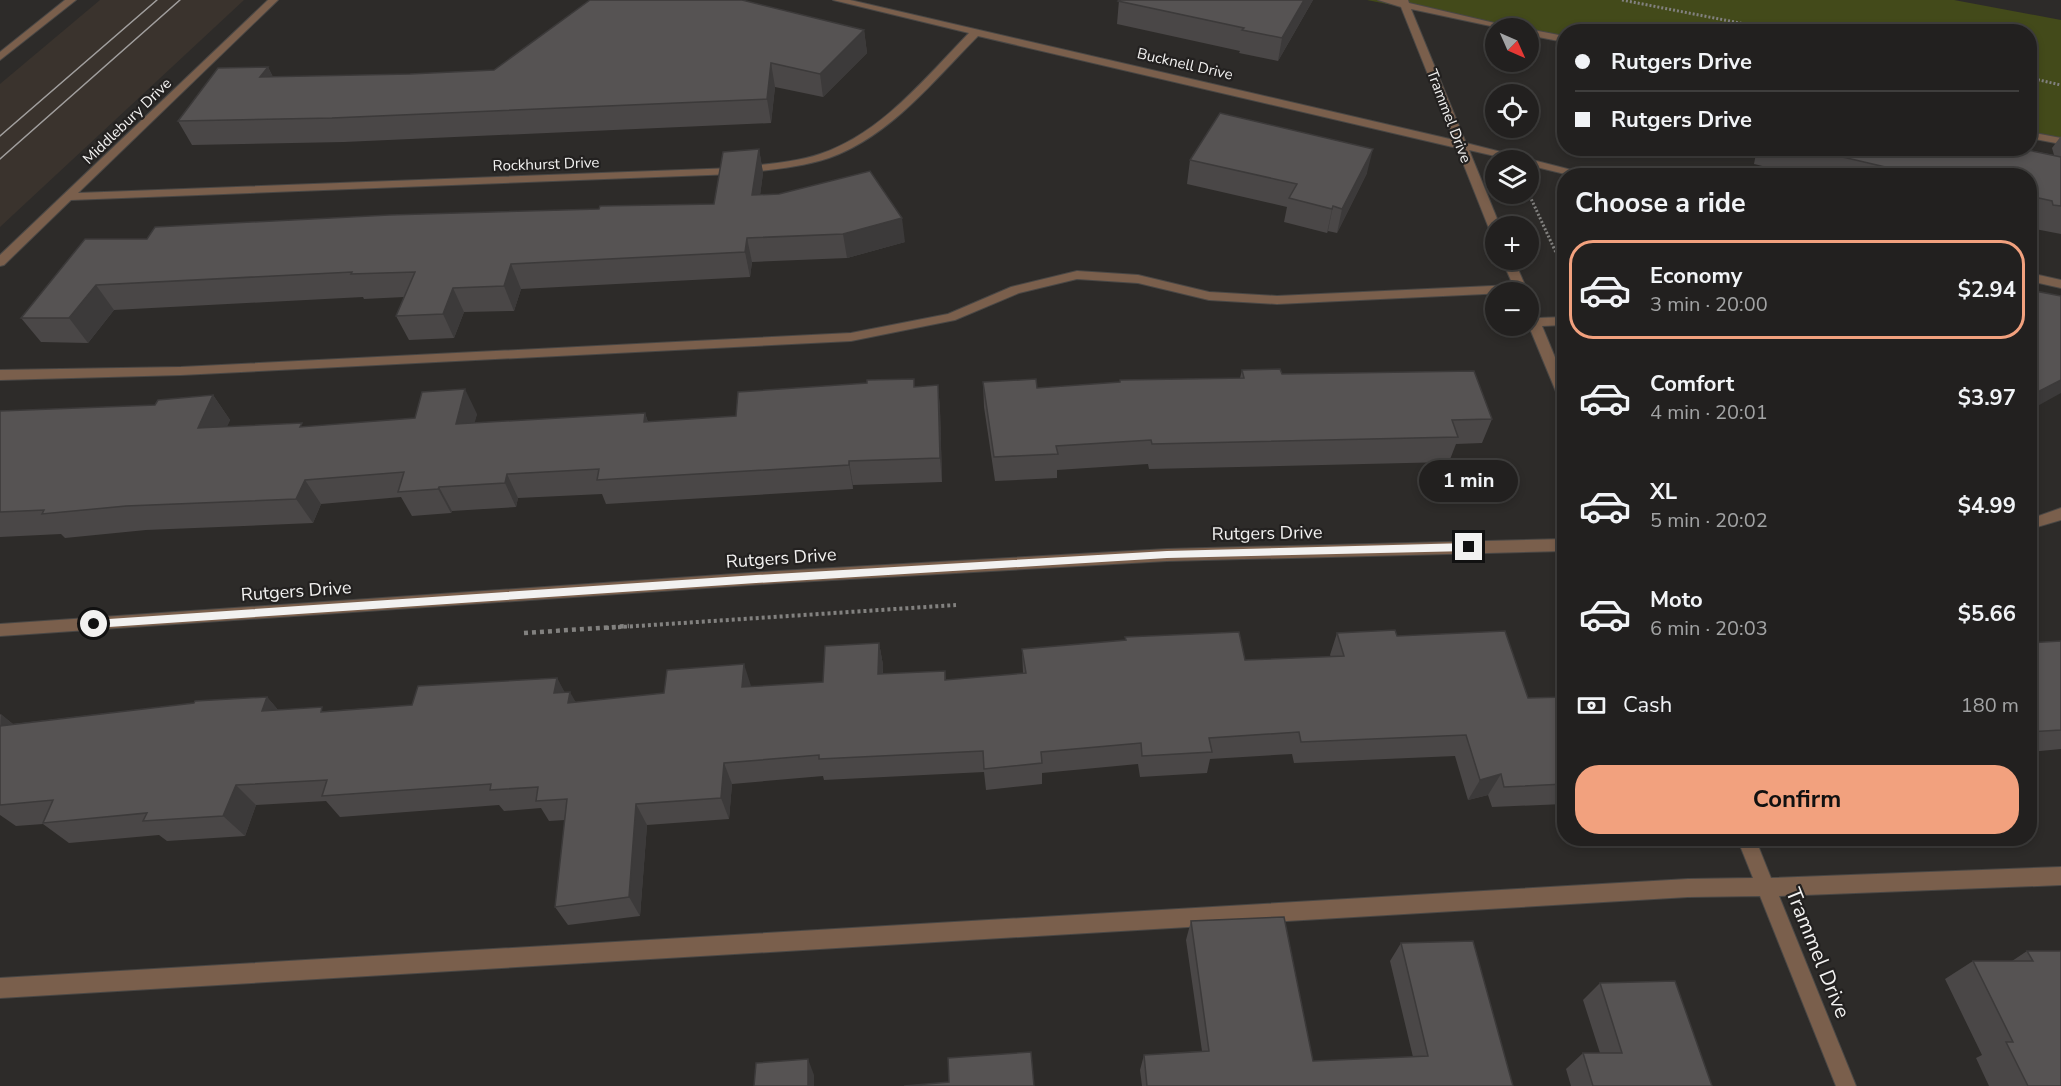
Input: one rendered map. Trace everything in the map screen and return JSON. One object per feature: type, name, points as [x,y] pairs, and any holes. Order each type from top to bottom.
[{"type":"street","points":[[0,57],[72,0]]},
{"type":"street","name":"Middlebury Drive","points":[[0,262],[273,0]]},
{"type":"street","name":"Bucknell Drive","points":[[838,0],[1485,151]]},
{"type":"street","points":[[1383,0],[1404,2],[1485,22]]},
{"type":"street","name":"Trammel Drive","points":[[1404,2],[1490,216]]},
{"type":"street","name":"Rockhurst Drive","points":[[69,197],[734,171],[797,162],[837,151],[884,124],[976,32]]},
{"type":"street","points":[[1539,34],[1557,38]]},
{"type":"street","points":[[2037,136],[2061,141]]},
{"type":"street","points":[[1539,164],[1557,169]]},
{"type":"street","points":[[0,375],[181,371],[851,337],[951,317],[1015,290],[1077,275],[1138,279],[1209,296],[1277,300],[1485,292]]},
{"type":"street","points":[[2037,279],[2061,284]]},
{"type":"street","points":[[1539,322],[1557,321]]},
{"type":"street","points":[[1539,334],[1557,377]]},
{"type":"street","points":[[2037,522],[2061,514]]},
{"type":"street","name":"Rutgers Drive","points":[[0,630],[756,579],[1167,555],[1557,545]]},
{"type":"street","name":"Trammel Drive","points":[[1749,846],[1846,1086]]},
{"type":"street","points":[[0,988],[1676,889],[1766,888],[2061,876]]},
{"type":"path","points":[[1622,0],[1745,24]]},
{"type":"path","points":[[2037,79],[2061,84]]},
{"type":"path","points":[[1534,204],[1557,255]]},
{"type":"path","points":[[524,633],[956,605]]},
{"type":"shaded area","points":[[100,0],[244,0],[0,227],[0,84]]},
{"type":"green space","points":[[1367,0],[1954,0],[2061,20],[2061,140],[2037,135],[2037,24],[1557,24],[1557,39],[1539,35],[1539,18],[1485,18],[1485,23]]},
{"type":"building","points":[[590,0],[742,0],[864,30],[820,74],[771,63],[767,99],[332,118],[178,121],[218,68],[268,67],[260,77],[494,70]]},
{"type":"building","points":[[1119,0],[1304,0],[1282,38]]},
{"type":"building","points":[[1220,113],[1373,149],[1342,209],[1333,206],[1332,209],[1289,198],[1297,184],[1190,160]]},
{"type":"building","points":[[759,149],[752,195],[779,194],[870,171],[902,218],[843,234],[747,238],[745,252],[511,264],[504,286],[453,288],[443,314],[396,316],[415,272],[351,274],[352,272],[96,285],[69,318],[21,318],[85,239],[147,239],[155,227],[389,215],[599,209],[600,206],[714,204],[723,152]]},
{"type":"building","points":[[2037,152],[2061,157],[2061,206],[2037,198],[2037,168],[1890,168],[1838,156],[2037,156]]},
{"type":"building","points":[[2037,291],[2061,296],[2061,380],[2037,392]]},
{"type":"building","points":[[1280,369],[1282,374],[1474,371],[1492,419],[1452,420],[1458,437],[1152,444],[1151,440],[1056,446],[1058,454],[994,457],[983,382],[1036,379],[1037,388],[1120,382],[1120,380],[1244,378],[1242,370]]},
{"type":"building","points":[[914,379],[914,387],[938,385],[940,458],[849,461],[849,465],[597,480],[599,469],[507,474],[505,483],[398,492],[404,472],[305,480],[296,499],[126,506],[42,514],[44,510],[0,512],[0,411],[155,405],[158,400],[213,395],[198,428],[302,423],[300,427],[415,418],[422,392],[465,389],[456,424],[645,413],[644,422],[736,416],[738,392],[867,383],[867,380]]},
{"type":"building","points":[[1395,630],[1397,636],[1505,631],[1528,698],[1557,697],[1557,784],[1504,787],[1501,774],[1480,780],[1466,735],[1301,742],[1299,732],[1209,738],[1212,752],[1142,756],[1141,743],[1041,752],[1042,763],[984,769],[983,751],[819,759],[819,755],[724,763],[721,798],[636,804],[629,897],[555,907],[567,799],[536,801],[538,787],[490,790],[491,784],[322,796],[327,780],[236,785],[223,816],[143,821],[147,813],[43,823],[53,800],[0,805],[0,726],[194,703],[195,701],[267,697],[262,711],[322,707],[321,712],[412,705],[418,686],[557,678],[554,693],[570,692],[568,703],[664,693],[667,670],[744,664],[742,687],[823,682],[825,646],[879,643],[878,674],[945,671],[945,680],[1026,673],[1022,649],[1126,640],[1125,637],[1239,632],[1245,660],[1344,656],[1337,633]]},
{"type":"building","points":[[2061,641],[2061,730],[2037,732],[2037,643]]},
{"type":"building","points":[[1284,917],[1313,1061],[1428,1056],[1401,943],[1473,941],[1513,1086],[1147,1086],[1144,1055],[1209,1051],[1191,921]]},
{"type":"building","points":[[2027,951],[2061,951],[2061,1086],[2028,1086],[2006,1042],[2013,1042],[1973,961],[2033,961]]},
{"type":"building","points":[[1675,981],[1712,1086],[1593,1086],[1583,1053],[1622,1053],[1600,983]]},
{"type":"building","points":[[1031,1052],[1034,1086],[904,1086],[949,1082],[948,1058]]},
{"type":"building","points":[[808,1059],[808,1086],[754,1086],[756,1063]]},
{"type":"tram line","points":[[0,136],[157,0]]},
{"type":"tram line","points":[[0,159],[180,0]]},
{"type":"route","points":[[94,624],[756,579],[1167,555],[1469,547]]}]
